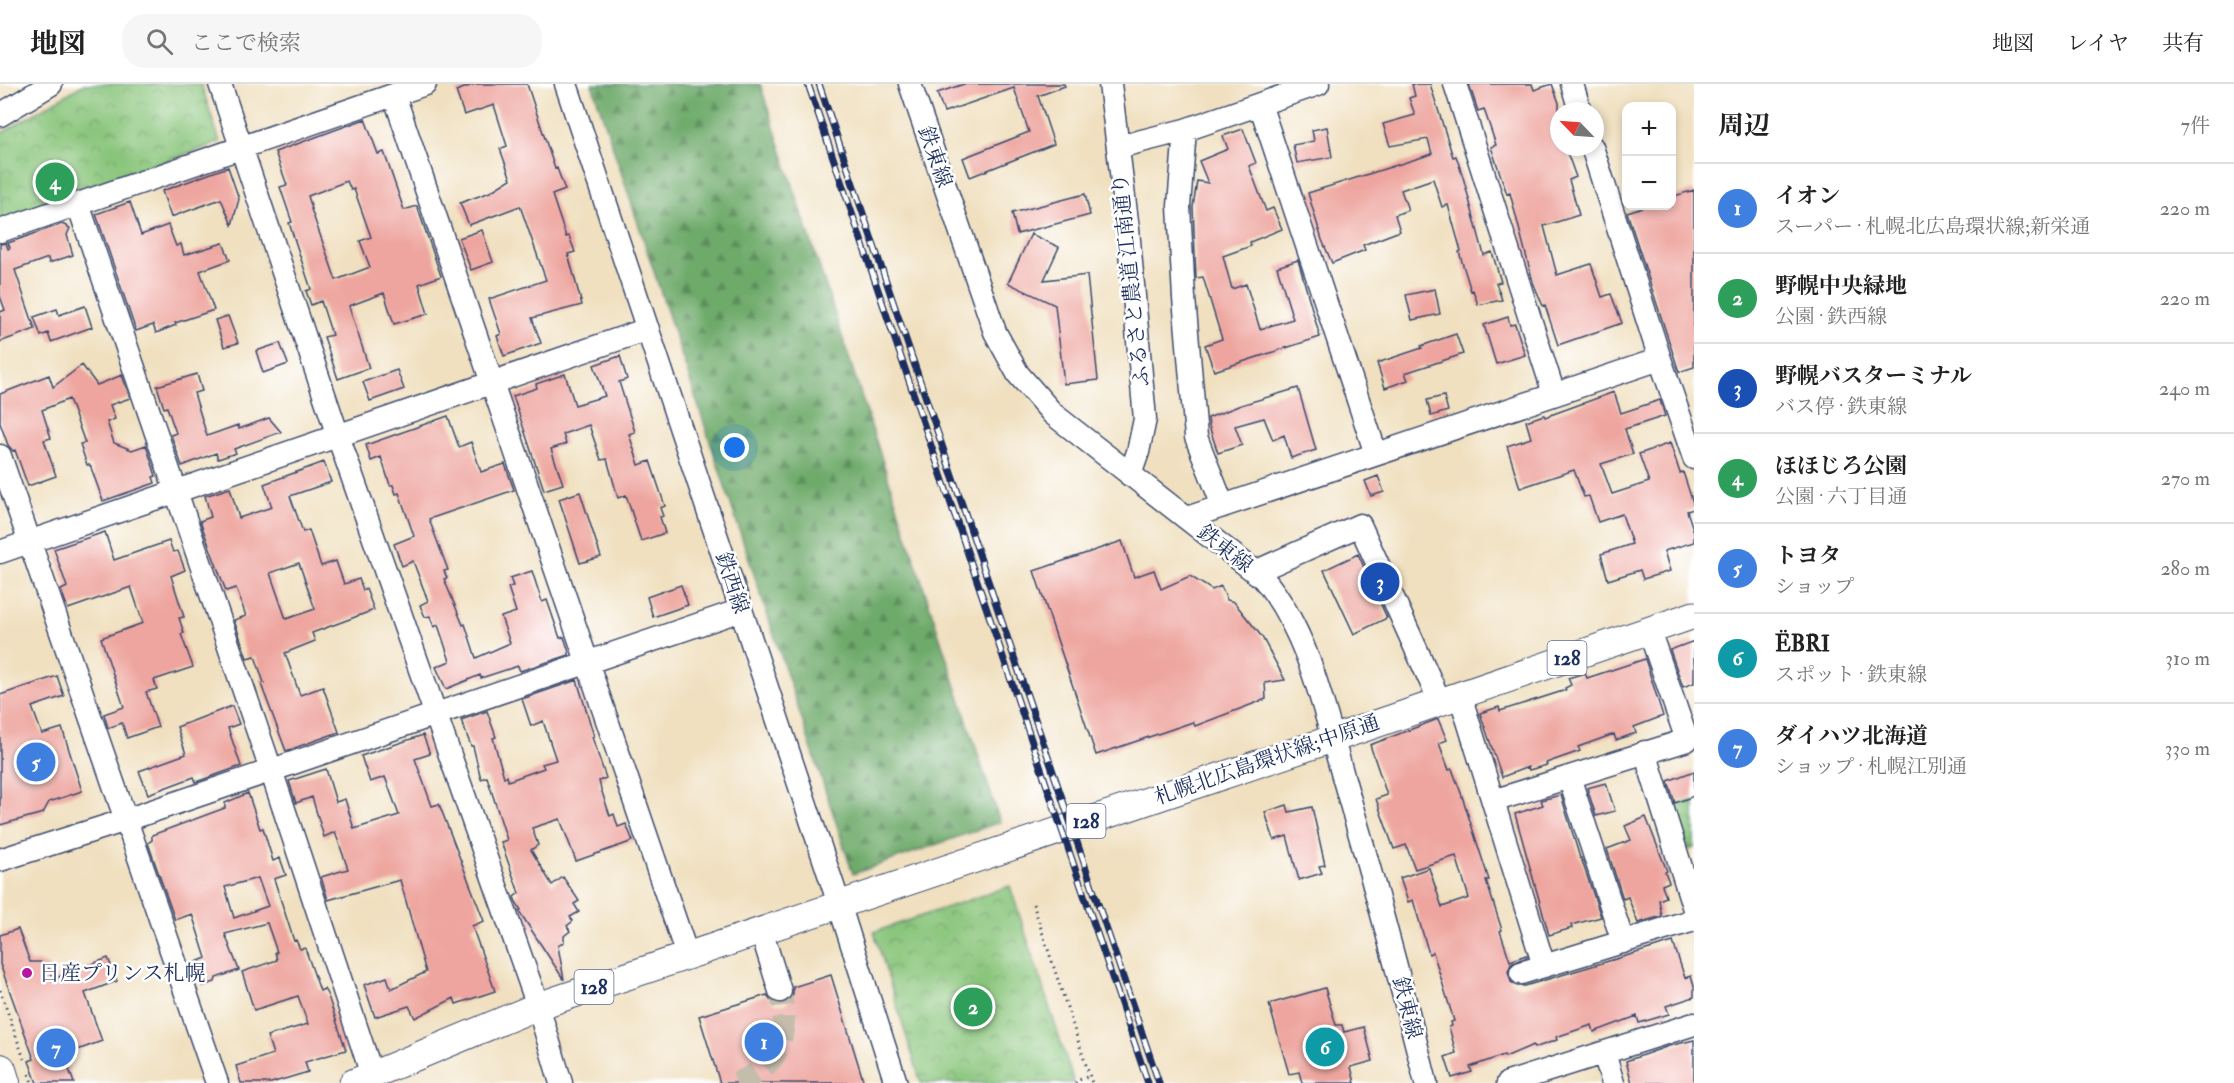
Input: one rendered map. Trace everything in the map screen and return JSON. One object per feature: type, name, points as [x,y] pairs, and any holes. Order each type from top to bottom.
[{"type":"main road","name":"札幌北広島環状線;中原通","points":[[839,904],[1694,615]]},
{"type":"main road","name":"128","points":[[363,1079],[537,1006],[839,904]]},
{"type":"street","points":[[0,115],[51,84]]},
{"type":"street","points":[[220,84],[338,436],[437,713],[561,1083]]},
{"type":"street","points":[[0,231],[425,84]]},
{"type":"street","name":"鉄西線","points":[[566,84],[839,904],[896,1083]]},
{"type":"street","name":"鉄東線","points":[[910,84],[979,287],[1006,354],[1034,395],[1053,414],[1255,572],[1279,597],[1292,620],[1303,645],[1389,933],[1426,1083]]},
{"type":"street","name":"ふるさと農道 江南通り","points":[[1110,84],[1128,230],[1145,419],[1130,475]]},
{"type":"street","points":[[1118,147],[1185,130],[1318,84]]},
{"type":"street","points":[[1455,84],[1554,394]]},
{"type":"street","points":[[1572,84],[1577,102]]},
{"type":"street","points":[[394,95],[494,382],[585,662],[687,955]]},
{"type":"street","points":[[1260,104],[1376,454]]},
{"type":"street","points":[[1185,130],[1179,206],[1196,437],[1223,506]]},
{"type":"street","points":[[1595,156],[1694,458]]},
{"type":"street","points":[[78,204],[271,770],[363,1079]]},
{"type":"street","points":[[0,552],[648,329]]},
{"type":"street","points":[[1186,518],[1660,359]]},
{"type":"street","points":[[0,456],[217,1083]]},
{"type":"street","points":[[1255,572],[1360,525],[1450,698],[1493,801],[1544,966]]},
{"type":"street","points":[[0,860],[741,610]]},
{"type":"street","points":[[1493,801],[1688,740],[1649,630]]},
{"type":"street","points":[[1645,752],[1694,909]]},
{"type":"street","points":[[1569,777],[1623,942]]},
{"type":"street","points":[[1521,973],[1694,920]]},
{"type":"street","points":[[761,930],[780,991]]},
{"type":"street","points":[[1508,1083],[1694,1024]]},
{"type":"street","points":[[1604,1053],[1613,1083]]},
{"type":"path","points":[[1033,904],[1092,1083]]},
{"type":"path","points":[[0,990],[14,1072],[32,1083]]},
{"type":"path","points":[[1075,1083],[1090,1076]]},
{"type":"green space","points":[[84,84],[201,84],[220,142],[0,222],[0,134]]},
{"type":"green space","points":[[592,84],[760,84],[1000,822],[853,874]]},
{"type":"green space","points":[[1694,800],[1694,848],[1689,850],[1675,806]]},
{"type":"green space","points":[[1010,886],[1074,1083],[921,1083],[874,932]]},
{"type":"building","points":[[475,84],[527,84],[555,169],[557,168],[565,190],[552,195],[566,237],[569,236],[575,252],[568,254],[582,305],[532,318],[541,343],[504,356],[497,336],[501,334],[489,299],[546,280],[520,206],[469,225],[460,203],[490,192],[511,179],[500,149],[507,146],[494,105],[464,115],[456,91]]},
{"type":"building","points":[[964,84],[1064,84],[1065,86],[1038,96],[1054,144],[970,177],[963,158],[1029,132],[1014,88],[944,112],[937,93]]},
{"type":"building","points":[[1412,84],[1430,84],[1453,157],[1456,156],[1463,177],[1484,255],[1492,252],[1501,282],[1496,283],[1502,300],[1478,305],[1473,290],[1471,291],[1459,252],[1461,251],[1448,205],[1442,207],[1433,179],[1401,190],[1408,210],[1395,215],[1400,231],[1363,245],[1365,250],[1332,263],[1322,240],[1308,193],[1432,154],[1428,139],[1390,146],[1383,124],[1415,115],[1409,98],[1415,96]]},
{"type":"building","points":[[1469,84],[1532,84],[1534,90],[1552,84],[1559,102],[1550,102],[1550,156],[1568,156],[1576,177],[1569,180],[1579,215],[1544,226],[1557,275],[1591,264],[1602,297],[1611,294],[1622,323],[1558,345],[1545,305],[1543,306],[1533,282],[1510,193],[1507,194],[1491,147],[1496,145],[1484,109],[1478,111]]},
{"type":"building","points":[[365,119],[378,154],[384,152],[404,210],[417,206],[441,276],[419,284],[428,314],[394,324],[384,293],[349,306],[369,368],[338,379],[324,337],[332,335],[321,301],[311,305],[306,291],[311,289],[289,223],[292,222],[280,187],[287,185],[275,152]],"holes":[[[347,181],[351,190],[354,189],[371,237],[360,241],[370,267],[336,280],[308,196]]]},
{"type":"building","points":[[1327,127],[1332,157],[1297,163],[1293,145],[1314,141],[1312,130]]},
{"type":"building","points":[[1243,129],[1256,163],[1249,166],[1266,211],[1273,208],[1282,229],[1250,242],[1251,246],[1223,256],[1232,289],[1246,284],[1260,329],[1293,319],[1277,267],[1298,260],[1320,337],[1214,371],[1205,345],[1222,339],[1203,277],[1196,278],[1193,207],[1197,181],[1208,183],[1199,161],[1228,149],[1223,136]]},
{"type":"building","points":[[228,167],[239,199],[232,225],[221,199],[171,217],[162,191]]},
{"type":"building","points":[[1694,190],[1694,367],[1679,372],[1627,212],[1676,210],[1676,195]]},
{"type":"building","points":[[1085,194],[1090,215],[1017,234],[1012,213]]},
{"type":"building","points":[[130,202],[141,235],[168,225],[176,246],[181,244],[184,255],[223,243],[230,260],[200,271],[214,310],[175,323],[176,325],[156,333],[153,325],[136,331],[96,214]]},
{"type":"building","points":[[62,224],[70,228],[67,235],[73,255],[49,263],[48,258],[15,270],[35,329],[0,342],[0,312],[5,310],[0,296],[0,244],[6,243],[8,249],[10,248],[8,243]]},
{"type":"building","points":[[482,230],[493,262],[471,270],[459,238]]},
{"type":"building","points":[[1031,234],[1059,247],[1044,280],[1087,275],[1098,380],[1064,384],[1055,305],[1008,283]]},
{"type":"building","points":[[1435,289],[1440,314],[1412,320],[1406,295]]},
{"type":"building","points":[[85,306],[92,327],[51,342],[48,333],[41,336],[34,317],[57,309],[59,315]]},
{"type":"building","points":[[228,316],[238,343],[224,347],[215,320]]},
{"type":"building","points":[[1508,317],[1510,325],[1515,324],[1525,355],[1496,364],[1484,325]]},
{"type":"building","points":[[1456,334],[1463,354],[1405,373],[1408,380],[1385,388],[1377,363]]},
{"type":"building","points":[[280,343],[288,364],[263,373],[256,351]]},
{"type":"building","points":[[620,356],[627,379],[619,382],[635,432],[629,434],[639,465],[650,461],[665,506],[660,508],[663,516],[660,517],[665,533],[641,541],[626,495],[618,498],[607,459],[601,460],[589,425],[563,434],[566,444],[551,449],[563,484],[544,490],[513,396],[537,388],[536,384],[565,374],[575,405],[605,396],[594,365]]},
{"type":"building","points":[[82,365],[97,385],[122,375],[130,398],[110,405],[115,419],[107,422],[114,443],[132,450],[146,445],[156,476],[153,477],[155,483],[103,501],[80,444],[85,443],[69,399],[42,410],[51,438],[44,440],[56,476],[28,486],[15,450],[13,451],[8,445],[0,423],[0,394],[49,375],[53,387]]},
{"type":"building","points":[[397,370],[404,389],[370,401],[363,382]]},
{"type":"building","points":[[197,374],[202,391],[194,393],[207,436],[238,425],[239,429],[269,418],[281,432],[234,449],[236,453],[218,459],[216,453],[182,466],[171,435],[176,433],[157,386]]},
{"type":"building","points":[[1298,388],[1316,450],[1291,458],[1284,435],[1273,440],[1264,418],[1235,426],[1242,445],[1218,453],[1208,418],[1241,405]]},
{"type":"building","points":[[1614,392],[1621,413],[1660,400],[1665,416],[1625,429],[1633,454],[1601,464],[1612,494],[1649,482],[1639,454],[1670,443],[1680,473],[1683,472],[1694,506],[1694,509],[1687,511],[1694,532],[1694,542],[1664,551],[1670,571],[1643,579],[1640,570],[1608,580],[1601,554],[1632,544],[1622,514],[1598,522],[1589,496],[1584,497],[1574,470],[1520,488],[1507,446],[1531,438],[1526,421],[1544,415],[1545,417]]},
{"type":"building","points":[[1444,396],[1448,411],[1431,416],[1427,400]]},
{"type":"building","points":[[448,416],[459,447],[471,442],[481,472],[505,464],[514,490],[429,519],[448,570],[444,571],[447,578],[444,579],[463,625],[465,624],[476,658],[510,643],[501,617],[516,612],[508,587],[513,586],[510,578],[532,571],[542,602],[547,600],[560,638],[564,637],[569,655],[520,671],[518,666],[481,678],[480,675],[446,689],[436,667],[450,661],[438,625],[434,627],[430,616],[425,617],[420,605],[428,601],[413,561],[402,566],[394,544],[414,536],[399,493],[396,494],[393,485],[390,485],[381,457],[371,461],[366,445]]},
{"type":"building","points":[[324,462],[331,482],[290,496],[303,532],[309,530],[321,566],[336,561],[344,584],[359,579],[363,590],[366,589],[374,610],[312,633],[315,641],[285,653],[300,695],[323,687],[339,732],[286,751],[261,684],[264,683],[255,656],[247,658],[234,620],[246,616],[236,588],[226,591],[200,521],[211,517],[205,496],[230,488],[239,518],[272,507],[264,484]],"holes":[[[299,563],[315,609],[286,619],[270,573]]]},
{"type":"building","points":[[1378,476],[1384,492],[1371,496],[1365,481]]},
{"type":"building","points":[[580,492],[601,557],[580,563],[559,499]]},
{"type":"building","points":[[105,532],[114,560],[169,541],[173,552],[178,551],[185,570],[171,576],[184,617],[179,618],[184,633],[181,634],[193,667],[154,680],[157,689],[146,692],[158,727],[127,738],[122,723],[108,728],[104,714],[124,707],[101,638],[143,623],[131,587],[68,609],[61,590],[67,587],[54,549]]},
{"type":"building","points":[[1122,541],[1134,577],[1154,570],[1161,589],[1190,576],[1212,590],[1221,586],[1227,600],[1234,602],[1262,637],[1285,680],[1265,683],[1266,699],[1195,726],[1193,722],[1096,755],[1034,571]]},
{"type":"building","points":[[1358,554],[1387,618],[1354,634],[1324,570]]},
{"type":"building","points":[[681,585],[688,605],[653,617],[647,597]]},
{"type":"building","points":[[1694,641],[1694,683],[1683,687],[1670,650]]},
{"type":"building","points":[[1645,659],[1663,716],[1634,727],[1636,733],[1616,740],[1614,734],[1578,747],[1580,751],[1546,763],[1547,765],[1529,770],[1528,767],[1502,777],[1480,713],[1499,707],[1500,711],[1566,690],[1565,688],[1571,685],[1568,678],[1585,673],[1587,678]]},
{"type":"building","points":[[57,676],[64,696],[32,707],[42,734],[62,728],[82,791],[49,802],[43,813],[0,825],[0,695]]},
{"type":"building","points":[[577,680],[606,778],[599,781],[610,816],[614,814],[618,827],[626,824],[633,841],[576,861],[560,819],[532,828],[538,845],[531,850],[552,885],[563,877],[579,901],[574,904],[579,912],[570,917],[573,921],[567,926],[570,931],[564,936],[564,942],[558,946],[564,980],[519,911],[521,910],[514,897],[519,893],[501,842],[507,840],[487,777],[481,779],[473,746],[471,746],[461,720],[487,711],[496,737],[493,738],[504,777],[507,776],[508,781],[544,768],[542,764],[556,760],[543,721],[531,726],[522,699]]},
{"type":"building","points":[[232,706],[239,724],[228,728],[241,766],[196,782],[194,777],[148,794],[139,771],[186,754],[177,727]]},
{"type":"building","points":[[1438,719],[1447,740],[1439,743],[1461,793],[1489,880],[1486,880],[1510,961],[1526,955],[1527,957],[1511,964],[1508,971],[1511,982],[1517,986],[1525,986],[1673,942],[1685,978],[1691,976],[1694,997],[1666,1006],[1669,1014],[1639,1023],[1637,1016],[1594,1032],[1592,1025],[1556,1037],[1557,1040],[1534,1048],[1533,1045],[1505,1057],[1504,1055],[1470,1067],[1472,1072],[1452,1078],[1445,1057],[1456,1053],[1449,1027],[1454,1021],[1433,952],[1429,954],[1413,900],[1408,902],[1400,878],[1429,868],[1442,907],[1469,898],[1456,856],[1415,869],[1406,845],[1394,849],[1376,799],[1387,795],[1370,745]]},
{"type":"building","points":[[423,735],[430,754],[415,759],[432,806],[439,804],[484,921],[472,926],[495,991],[456,1004],[454,998],[415,1018],[409,1006],[375,1017],[364,985],[387,977],[391,989],[426,972],[400,880],[328,900],[321,877],[348,869],[335,832],[324,837],[312,797],[296,803],[289,781],[326,769],[336,802],[345,799],[354,829],[399,815],[385,777],[370,782],[361,756]]},
{"type":"building","points":[[1694,771],[1694,796],[1675,803],[1668,781]]},
{"type":"building","points":[[1606,783],[1615,811],[1596,816],[1587,788]]},
{"type":"building","points":[[248,793],[260,829],[263,828],[273,861],[280,858],[286,875],[274,879],[294,941],[296,940],[300,949],[305,948],[320,991],[324,989],[328,996],[346,1050],[305,1062],[308,1072],[271,1083],[241,1083],[236,1066],[273,1054],[267,1036],[308,1024],[298,996],[254,1010],[242,972],[277,960],[275,952],[277,952],[267,923],[225,934],[239,970],[202,986],[194,963],[206,958],[192,914],[175,920],[148,843],[152,840],[152,835],[225,808],[225,803]],"holes":[[[258,878],[268,906],[234,918],[225,887]]]},
{"type":"building","points":[[1561,795],[1601,917],[1571,925],[1572,928],[1549,935],[1515,814],[1543,805],[1541,800]]},
{"type":"building","points":[[1287,805],[1289,812],[1312,807],[1325,865],[1319,866],[1322,873],[1299,880],[1287,836],[1274,840],[1265,812]]},
{"type":"building","points":[[1646,817],[1669,882],[1662,885],[1666,897],[1659,900],[1662,916],[1638,923],[1628,897],[1623,899],[1607,849],[1631,840],[1625,826]]},
{"type":"building","points":[[18,929],[30,962],[40,962],[48,966],[53,979],[108,958],[117,981],[85,993],[102,1041],[64,1055],[74,1083],[37,1083],[29,1061],[34,1059],[0,964],[0,935]]},
{"type":"building","points":[[831,975],[864,1083],[720,1083],[699,1016],[767,995],[776,1004],[785,1004],[793,995],[793,987]]},
{"type":"building","points":[[1325,988],[1336,1025],[1342,1025],[1344,1032],[1364,1027],[1373,1061],[1351,1067],[1355,1083],[1302,1083],[1299,1072],[1289,1074],[1269,1004]]},
{"type":"building","points":[[1694,1040],[1694,1083],[1632,1083],[1626,1061]]},
{"type":"tunnel","points":[[736,1083],[763,1068],[779,1047],[784,1021],[780,991]]},
{"type":"railway","points":[[808,84],[1148,1083]]},
{"type":"railway","points":[[819,84],[1159,1083]]},
{"type":"place","name":"ほほじろ公園","points":[[55,182]]},
{"type":"place","name":"野幌バスターミナル","points":[[1380,582]]},
{"type":"place","name":"トヨタ","points":[[36,762]]},
{"type":"place","name":"日産プリンス札幌","points":[[27,973]]},
{"type":"place","name":"野幌中央緑地","points":[[973,1007]]},
{"type":"place","name":"イオン","points":[[764,1042]]},
{"type":"place","name":"ËBRI","points":[[1325,1047]]},
{"type":"place","name":"ダイハツ北海道","points":[[56,1048]]}]
